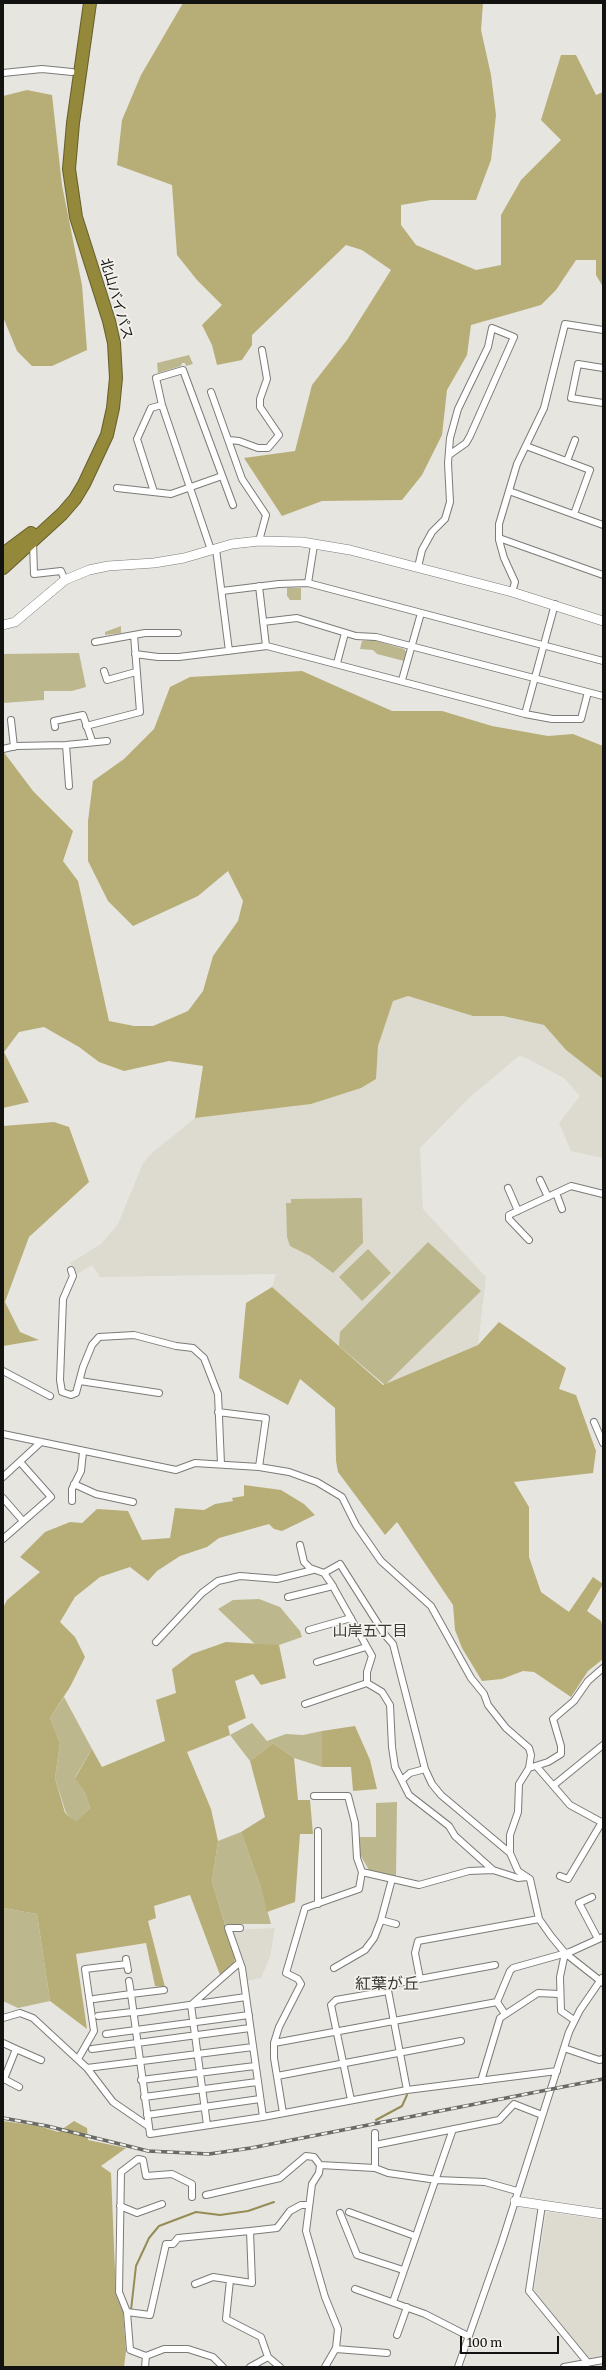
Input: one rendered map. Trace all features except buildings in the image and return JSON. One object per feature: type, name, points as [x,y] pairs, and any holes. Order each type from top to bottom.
[{"type":"highway","name":"北山バイパス","points":[[3,554],[50,517],[79,479],[95,448],[103,419],[108,388],[106,341],[97,303],[70,214],[62,155],[82,3]]},
{"type":"highway","name":"北山バイパス","points":[[3,568],[62,514],[84,484],[107,435],[112,408],[116,378],[114,343],[109,321],[76,217],[69,169],[73,123],[90,3]]},
{"type":"street","points":[[3,73],[42,69],[72,72]]},
{"type":"street","points":[[512,592],[515,582],[504,558],[499,538],[499,524],[517,464],[544,408],[565,324],[603,330]]},
{"type":"street","points":[[418,567],[422,550],[432,532],[445,519],[450,502],[449,455],[454,422],[488,347],[492,328],[514,337],[470,436],[466,443],[449,455]]},
{"type":"street","points":[[229,440],[239,441],[258,448],[268,448],[280,435],[260,407],[260,399],[267,379],[262,350]]},
{"type":"street","points":[[603,368],[578,364],[571,398],[603,403]]},
{"type":"street","points":[[229,651],[222,591],[213,549],[162,405],[156,378],[183,370],[233,505]]},
{"type":"street","points":[[211,392],[242,479],[266,515],[258,541]]},
{"type":"street","points":[[154,492],[137,439],[151,408],[162,405]]},
{"type":"street","points":[[567,461],[575,440]]},
{"type":"street","points":[[526,446],[590,470],[574,514]]},
{"type":"street","points":[[117,488],[171,494],[222,476]]},
{"type":"street","points":[[509,491],[603,525]]},
{"type":"street","points":[[499,538],[603,575]]},
{"type":"street","points":[[33,540],[34,574],[61,571],[65,580]]},
{"type":"street","points":[[3,625],[15,622],[65,580],[108,566],[151,564],[232,544],[258,541],[314,545],[350,550],[512,592],[602,620]]},
{"type":"street","points":[[308,583],[314,545]]},
{"type":"street","points":[[222,591],[259,586],[308,583],[603,661]]},
{"type":"street","points":[[259,586],[266,646]]},
{"type":"street","points":[[525,714],[554,604]]},
{"type":"street","points":[[402,680],[421,613]]},
{"type":"street","points":[[263,622],[297,618],[356,636],[376,637],[603,696]]},
{"type":"street","points":[[337,664],[345,632]]},
{"type":"street","points":[[95,642],[134,635],[178,633]]},
{"type":"street","points":[[86,726],[140,712],[134,635]]},
{"type":"street","points":[[135,654],[158,657],[179,657],[266,646],[402,680],[525,714],[552,719],[581,719],[588,692]]},
{"type":"street","points":[[104,671],[107,680],[136,672]]},
{"type":"street","points":[[54,726],[54,721],[83,715],[92,741]]},
{"type":"street","points":[[12,720],[14,747]]},
{"type":"street","points":[[3,749],[14,747],[66,745],[106,740]]},
{"type":"street","points":[[66,745],[69,786]]},
{"type":"street","points":[[540,1180],[548,1197]]},
{"type":"street","points":[[529,1240],[508,1219],[509,1215],[571,1186],[603,1194]]},
{"type":"street","points":[[508,1188],[518,1211]]},
{"type":"street","points":[[556,1193],[562,1209]]},
{"type":"street","points":[[71,1270],[73,1276],[63,1299],[60,1389],[65,1394],[76,1393],[83,1367],[96,1339],[108,1336],[143,1336],[176,1346],[188,1346],[198,1350],[216,1383],[221,1464]]},
{"type":"street","points":[[3,1371],[50,1396]]},
{"type":"street","points":[[80,1381],[159,1393]]},
{"type":"street","points":[[218,1412],[266,1418],[260,1467]]},
{"type":"street","points":[[594,1422],[603,1443]]},
{"type":"street","points":[[3,1434],[83,1452],[176,1470],[195,1463],[260,1467],[306,1477],[342,1497],[356,1525],[381,1561],[431,1606],[471,1678],[484,1694],[488,1705],[506,1728],[529,1748],[531,1755],[529,1768],[519,1784],[518,1812],[510,1835],[510,1853],[518,1871],[527,1877],[534,1886],[540,1918],[565,1954],[602,1980],[574,2020],[542,2114],[515,2201],[468,2336],[460,2366]]},
{"type":"street","points":[[3,1477],[41,1442]]},
{"type":"street","points":[[72,1501],[72,1489],[81,1471],[83,1452]]},
{"type":"street","points":[[3,1539],[52,1497],[20,1462]]},
{"type":"street","points":[[74,1484],[96,1494],[133,1502]]},
{"type":"street","points":[[3,1498],[23,1521]]},
{"type":"street","points":[[300,1545],[304,1562],[315,1570],[324,1574],[333,1586],[372,1656],[367,1672],[367,1683]]},
{"type":"street","points":[[324,1574],[340,1564],[385,1635],[393,1644],[425,1770],[441,1796],[510,1853]]},
{"type":"street","points":[[156,1642],[202,1593],[218,1581],[240,1576],[277,1579],[315,1570]]},
{"type":"street","points":[[288,1597],[333,1586]]},
{"type":"street","points":[[309,1630],[350,1618]]},
{"type":"street","points":[[317,1662],[366,1647]]},
{"type":"street","points":[[529,1768],[537,1767],[561,1754],[561,1746],[553,1719],[574,1702],[588,1681],[603,1668]]},
{"type":"street","points":[[305,1704],[367,1683],[382,1692],[390,1705],[392,1752],[395,1767],[409,1795],[450,1826],[455,1836],[493,1870]]},
{"type":"street","points":[[554,1785],[603,1745]]},
{"type":"street","points":[[537,1767],[570,1805],[602,1823],[568,1879],[560,1876]]},
{"type":"street","points":[[402,1780],[410,1773],[425,1770]]},
{"type":"street","points":[[284,2113],[277,2076],[274,2043],[279,2027],[301,1984],[298,1979],[286,1973],[305,1908],[309,1904],[318,1904],[359,1889],[362,1872],[357,1858],[355,1823],[348,1796],[314,1796]]},
{"type":"street","points":[[318,1831],[318,1904]]},
{"type":"street","points":[[362,1872],[411,1884],[424,1884],[469,1872],[493,1870],[518,1878],[527,1877]]},
{"type":"street","points":[[334,1968],[365,1950],[374,1938],[381,1920],[392,1879]]},
{"type":"street","points":[[496,2002],[510,1971],[513,1968],[565,1954],[601,1938],[579,1903],[592,1897]]},
{"type":"street","points":[[420,1979],[415,1953],[418,1942],[540,1918]]},
{"type":"street","points":[[381,1920],[396,1924]]},
{"type":"street","points":[[240,1928],[228,1928],[240,1963],[249,2015],[262,2117]]},
{"type":"street","points":[[565,1954],[560,1977],[559,1994],[561,2011],[574,2020]]},
{"type":"street","points":[[191,2005],[240,1963]]},
{"type":"street","points":[[78,2059],[94,2031],[85,1969],[127,1964]]},
{"type":"street","points":[[407,2090],[387,1985],[495,1965]]},
{"type":"street","points":[[129,1981],[134,2030],[150,2134],[262,2117],[407,2090],[557,2071]]},
{"type":"street","points":[[94,1998],[164,1990]]},
{"type":"street","points":[[351,2100],[331,2005],[336,2000],[388,1991]]},
{"type":"street","points":[[481,2081],[500,2018],[538,1993],[559,1994]]},
{"type":"street","points":[[98,2016],[246,1997]]},
{"type":"street","points":[[274,2043],[496,2002]]},
{"type":"street","points":[[496,2002],[505,2014]]},
{"type":"street","points":[[191,2005],[207,2125]]},
{"type":"street","points":[[3,2018],[20,2012],[28,2014],[87,2068],[113,2102],[148,2126]]},
{"type":"street","points":[[106,2034],[249,2015]]},
{"type":"street","points":[[92,2049],[250,2028]]},
{"type":"street","points":[[277,2076],[461,2041]]},
{"type":"street","points":[[3,2043],[41,2060]]},
{"type":"street","points":[[87,2068],[253,2047]]},
{"type":"street","points":[[564,2048],[598,2060],[603,2059]]},
{"type":"street","points":[[16,2049],[4,2079],[19,2087]]},
{"type":"street","points":[[141,2080],[255,2066]]},
{"type":"street","points":[[144,2097],[257,2082]]},
{"type":"street","points":[[147,2115],[260,2099]]},
{"type":"street","points":[[375,2145],[499,2120],[514,2104],[542,2114]]},
{"type":"street","points":[[393,2302],[415,2236],[437,2180],[453,2129]]},
{"type":"street","points":[[374,2133],[374,2168]]},
{"type":"street","points":[[206,2195],[280,2178],[302,2158],[309,2155],[314,2157],[320,2165],[319,2173],[312,2184],[307,2240],[314,2253],[325,2297],[336,2321],[338,2338],[336,2349],[325,2367]]},
{"type":"street","points":[[192,2197],[192,2184],[172,2174],[146,2176],[143,2160],[138,2159],[121,2172],[119,2292],[127,2312],[130,2350],[146,2356],[164,2349],[182,2348],[208,2355],[223,2367]]},
{"type":"street","points":[[320,2165],[374,2168],[388,2174],[437,2180],[486,2182],[517,2191]]},
{"type":"street","points":[[515,2201],[603,2214]]},
{"type":"street","points":[[120,2206],[137,2213],[162,2204]]},
{"type":"street","points":[[127,2312],[150,2315],[166,2244],[173,2244],[178,2238],[277,2228],[290,2210],[301,2205],[309,2205]]},
{"type":"street","points":[[542,2205],[529,2291],[588,2363]]},
{"type":"street","points":[[349,2212],[415,2236]]},
{"type":"street","points":[[340,2213],[357,2255],[403,2270]]},
{"type":"street","points":[[195,2284],[213,2277],[252,2283],[250,2231]]},
{"type":"street","points":[[230,2280],[226,2320],[260,2337],[268,2357],[280,2367]]},
{"type":"street","points":[[355,2289],[407,2307],[468,2336]]},
{"type":"street","points":[[396,2335],[407,2307]]},
{"type":"street","points":[[336,2349],[387,2353]]},
{"type":"street","points":[[145,2367],[146,2356]]},
{"type":"street","points":[[250,2367],[268,2357]]},
{"type":"street","points":[[565,2367],[603,2360]]},
{"type":"shaded area","points":[[183,3],[483,3],[481,30],[491,75],[496,115],[491,160],[476,200],[431,200],[401,205],[401,225],[416,245],[476,270],[501,265],[501,215],[521,180],[561,140],[541,120],[561,55],[576,55],[596,95],[603,92],[603,287],[596,275],[596,260],[576,260],[556,290],[541,305],[471,325],[467,355],[447,390],[442,435],[422,475],[402,500],[322,501],[282,516],[244,458],[295,451],[312,385],[347,340],[391,270],[362,250],[346,245],[252,335],[252,345],[242,360],[217,365],[212,345],[202,325],[222,305],[197,280],[177,255],[172,185],[117,165],[122,120],[141,75]]},
{"type":"shaded area","points":[[27,90],[52,95],[62,185],[82,285],[87,350],[52,366],[32,366],[17,351],[3,317],[3,96]]},
{"type":"shaded area","points":[[189,355],[193,364],[186,366],[185,363],[182,363],[181,366],[158,373],[157,363]]},
{"type":"shaded area","points":[[287,588],[301,588],[301,600],[290,600],[287,596]]},
{"type":"shaded area","points":[[121,626],[121,633],[105,635],[105,632]]},
{"type":"shaded area","points":[[373,640],[404,649],[406,652],[404,661],[377,654],[373,650],[360,649],[362,641]]},
{"type":"shaded area","points":[[79,653],[86,687],[72,691],[44,691],[44,700],[3,703],[3,654]]},
{"type":"shaded area","points":[[302,671],[392,711],[442,711],[492,726],[548,736],[573,734],[603,746],[603,1079],[566,1050],[544,1025],[503,1016],[473,1016],[408,996],[393,1001],[378,1046],[376,1079],[361,1088],[311,1104],[195,1118],[203,1066],[169,1061],[124,1071],[99,1062],[79,1047],[44,1027],[19,1032],[4,1052],[29,1102],[3,1108],[3,751],[33,791],[73,831],[63,861],[78,881],[109,1021],[134,1026],[153,1026],[188,1011],[203,991],[213,956],[238,921],[243,901],[228,871],[198,896],[133,926],[108,901],[88,861],[88,821],[93,781],[124,759],[154,729],[170,687],[190,677]]},
{"type":"shaded area","points":[[408,996],[473,1016],[503,1016],[544,1025],[566,1050],[603,1079],[603,1158],[571,1151],[559,1123],[580,1096],[564,1078],[520,1055],[470,1097],[420,1148],[423,1209],[486,1277],[478,1345],[384,1385],[272,1287],[276,1274],[100,1277],[92,1265],[77,1274],[70,1263],[101,1244],[118,1224],[143,1163],[152,1153],[195,1118],[311,1104],[375,1079],[378,1046],[393,1001]]},
{"type":"shaded area","points":[[54,1122],[69,1127],[89,1182],[29,1237],[5,1302],[20,1332],[39,1340],[3,1346],[3,1126]]},
{"type":"shaded area","points":[[362,1198],[363,1243],[333,1273],[310,1256],[290,1246],[287,1237],[286,1203],[291,1203],[291,1199]]},
{"type":"shaded area","points":[[428,1242],[481,1291],[385,1385],[339,1346],[340,1332]]},
{"type":"shaded area","points":[[368,1249],[391,1273],[362,1301],[339,1277]]},
{"type":"shaded area","points":[[272,1287],[383,1385],[478,1345],[499,1322],[566,1368],[559,1389],[576,1395],[596,1451],[593,1473],[514,1482],[529,1507],[529,1557],[541,1592],[569,1612],[593,1577],[603,1584],[587,1611],[601,1621],[603,1629],[603,1659],[588,1671],[571,1697],[534,1672],[523,1671],[502,1679],[482,1681],[462,1648],[455,1630],[453,1605],[397,1522],[385,1535],[338,1472],[336,1461],[335,1408],[300,1379],[288,1405],[239,1378],[246,1303]]},
{"type":"shaded area","points":[[244,1485],[281,1490],[304,1504],[315,1515],[282,1531],[274,1529],[269,1524],[219,1538],[207,1547],[180,1556],[157,1571],[148,1581],[130,1567],[100,1577],[75,1597],[60,1622],[75,1637],[85,1657],[70,1687],[50,1718],[60,1743],[55,1778],[65,1813],[76,1822],[90,1808],[85,1793],[75,1778],[92,1749],[102,1767],[165,1741],[156,1700],[176,1693],[172,1669],[192,1654],[226,1642],[279,1645],[286,1678],[261,1685],[253,1674],[235,1681],[246,1718],[228,1726],[230,1735],[187,1752],[211,1809],[218,1841],[212,1882],[235,1957],[234,1964],[220,1975],[190,1895],[154,1906],[156,1918],[148,1921],[165,1987],[155,1986],[146,1943],[76,1954],[87,2029],[50,2001],[37,1914],[3,1908],[3,1608],[7,1600],[40,1572],[20,1557],[45,1532],[70,1522],[82,1523],[97,1509],[128,1511],[142,1540],[170,1538],[175,1508],[204,1510],[215,1504],[233,1501],[232,1498],[244,1496]]},
{"type":"shaded area","points":[[259,1599],[280,1607],[300,1631],[302,1637],[279,1645],[256,1645],[218,1609],[233,1600]]},
{"type":"shaded area","points":[[64,1697],[92,1749],[75,1777],[85,1793],[90,1808],[76,1823],[66,1813],[55,1778],[60,1743],[50,1718]]},
{"type":"shaded area","points":[[252,1723],[267,1741],[286,1734],[303,1735],[322,1731],[322,1767],[294,1758],[273,1743],[250,1761],[230,1735]]},
{"type":"shaded area","points":[[355,1726],[370,1760],[377,1789],[353,1791],[351,1767],[322,1767],[322,1731]]},
{"type":"shaded area","points":[[273,1743],[294,1758],[298,1800],[310,1800],[313,1834],[300,1834],[295,1902],[267,1912],[261,1888],[241,1832],[265,1817],[250,1761]]},
{"type":"shaded area","points":[[397,1802],[396,1876],[369,1870],[359,1853],[360,1837],[376,1837],[376,1803]]},
{"type":"shaded area","points":[[241,1832],[261,1888],[271,1924],[225,1924],[212,1882],[218,1841]]},
{"type":"shaded area","points":[[3,1908],[37,1914],[50,2001],[18,2008],[3,2001]]},
{"type":"shaded area","points":[[275,1928],[270,1957],[261,1978],[246,1981],[231,1930]]},
{"type":"shaded area","points":[[3,2121],[39,2126],[58,2132],[74,2121],[87,2128],[88,2140],[126,2148],[101,2166],[111,2173],[116,2295],[123,2311],[126,2351],[124,2367],[3,2367]]},
{"type":"shaded area","points":[[549,2212],[603,2220],[603,2356],[589,2358],[534,2290],[546,2213]]},
{"type":"waterway","points":[[376,2120],[402,2106],[407,2095]]},
{"type":"waterway","points":[[131,2310],[136,2266],[149,2238],[159,2226],[196,2212],[220,2215],[248,2211],[274,2202]]},
{"type":"railway","points":[[3,2118],[47,2126],[148,2151],[209,2154],[251,2148],[603,2079]]},
{"type":"district","name":"山岸五丁目","points":[[370,1632]]},
{"type":"district","name":"紅葉が丘","points":[[387,1984]]}]
